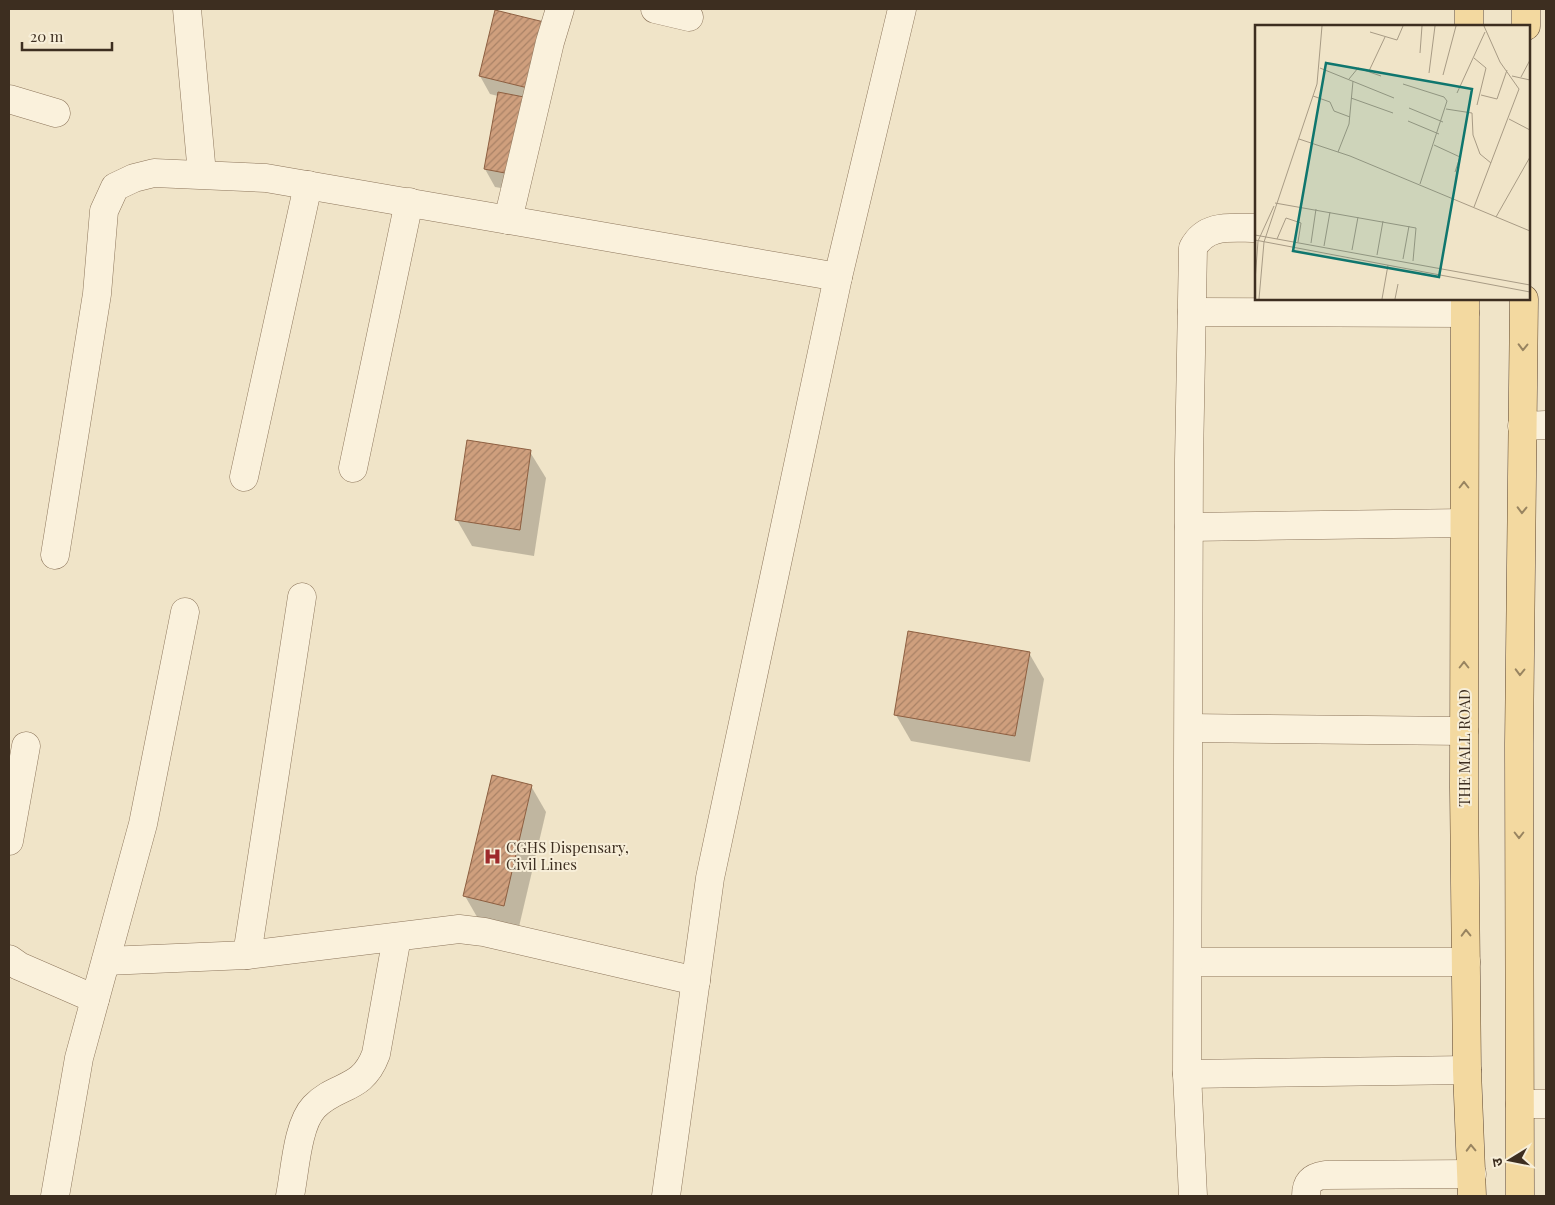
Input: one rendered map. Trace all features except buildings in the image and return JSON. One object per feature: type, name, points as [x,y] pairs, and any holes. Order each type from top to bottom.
[{"type":"main road","points":[[1469,9],[1469,25]]},
{"type":"main road","points":[[1526,9],[1526,25]]},
{"type":"main road","points":[[1520,1196],[1533,1104],[1519,744],[1534,426],[1524,300]]},
{"type":"main road","name":"THE MALL ROAD","points":[[1465,306],[1464,731],[1467,1070],[1472,1185]]},
{"type":"street","points":[[187,9],[202,174]]},
{"type":"street","points":[[508,220],[550,42],[560,9]]},
{"type":"street","points":[[655,9],[689,17]]},
{"type":"street","points":[[666,1196],[710,878],[838,277],[902,9]]},
{"type":"street","points":[[9,99],[56,113]]},
{"type":"street","points":[[55,555],[97,294],[104,211],[115,187],[134,178],[154,173],[266,178],[838,277]]},
{"type":"street","points":[[244,478],[308,185]]},
{"type":"street","points":[[352,468],[409,202]]},
{"type":"street","points":[[1193,1196],[1187,1074],[1189,962],[1189,527],[1193,248],[1200,236],[1216,229],[1255,228]]},
{"type":"street","points":[[1192,312],[1465,306]]},
{"type":"street","points":[[1189,527],[1464,523]]},
{"type":"street","points":[[247,955],[302,597]]},
{"type":"street","points":[[55,1196],[79,1058],[143,824],[185,612]]},
{"type":"street","points":[[1189,728],[1464,731]]},
{"type":"street","points":[[9,841],[26,746]]},
{"type":"street","points":[[106,961],[247,955],[460,929],[484,932],[696,981]]},
{"type":"street","points":[[290,1196],[300,1137],[312,1108],[323,1099],[360,1080],[370,1069],[376,1054],[397,937]]},
{"type":"street","points":[[9,959],[19,966],[95,999]]},
{"type":"street","points":[[1189,962],[1466,962]]},
{"type":"street","points":[[1187,1074],[1467,1070]]},
{"type":"street","points":[[1306,1196],[1306,1186],[1310,1181],[1315,1177],[1325,1175],[1472,1185]]},
{"type":"place","name":"CGHS Dispensary, Civil Lines","points":[[492,856]]}]
